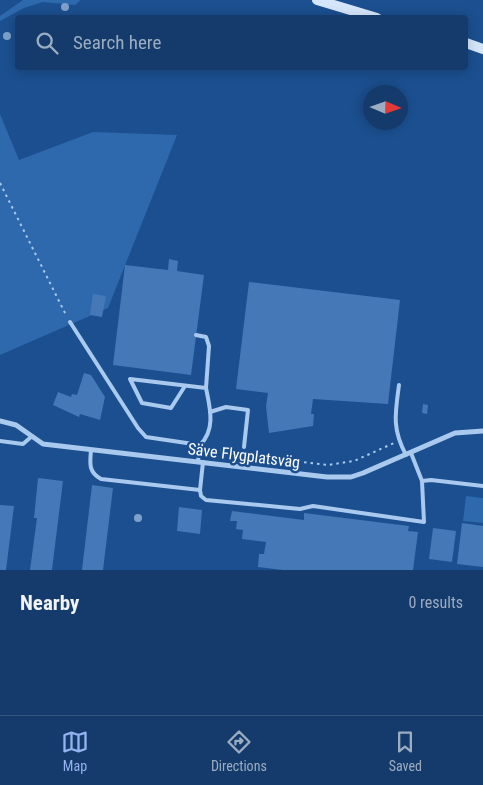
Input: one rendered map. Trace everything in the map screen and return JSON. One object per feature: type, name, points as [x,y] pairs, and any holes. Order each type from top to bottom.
[{"type":"street","points":[[317,0],[367,15]]},
{"type":"street","points":[[468,44],[483,48]]},
{"type":"street","name":"Säve Flygplatsväg","points":[[0,421],[16,425],[43,444],[341,477],[363,473],[455,433],[483,431]]},
{"type":"lane","points":[[70,322],[138,428],[146,437],[200,445],[208,438],[211,423],[206,388],[209,346],[206,337],[196,335]]},
{"type":"lane","points":[[185,386],[171,408],[142,403],[130,379],[206,388]]},
{"type":"lane","points":[[200,445],[200,490],[201,496],[206,500],[300,509],[313,506],[424,522],[422,481],[408,454],[399,442],[395,425],[399,385]]},
{"type":"lane","points":[[210,412],[226,407],[248,410],[244,447]]},
{"type":"lane","points":[[0,441],[23,444],[31,437]]},
{"type":"lane","points":[[91,450],[90,468],[95,476],[101,479],[200,490]]},
{"type":"lane","points":[[422,481],[431,480],[483,486]]},
{"type":"path","points":[[0,183],[70,322]]},
{"type":"path","points":[[200,445],[239,455],[328,465],[354,461],[399,442]]},
{"type":"shaded area","points":[[23,0],[81,0],[75,5],[43,2],[24,8],[0,21],[0,16]]},
{"type":"shaded area","points":[[0,114],[19,160],[93,132],[177,135],[108,308],[0,355]]},
{"type":"shaded area","points":[[466,496],[483,498],[483,523],[463,521]]},
{"type":"building","points":[[169,259],[178,261],[177,271],[204,275],[191,375],[113,365],[125,265],[168,270]]},
{"type":"building","points":[[249,282],[400,300],[388,404],[313,399],[311,414],[314,414],[313,426],[269,433],[266,406],[268,393],[236,389]]},
{"type":"building","points":[[93,294],[106,296],[102,317],[90,315]]},
{"type":"building","points":[[84,373],[91,375],[105,397],[100,420],[80,414],[79,417],[53,405],[58,392],[71,397],[72,394],[77,395]]},
{"type":"building","points":[[423,404],[428,405],[427,414],[422,413]]},
{"type":"building","points":[[38,478],[63,481],[52,570],[30,570],[37,518],[34,518]]},
{"type":"building","points":[[92,485],[113,488],[103,570],[82,570]]},
{"type":"building","points":[[0,505],[14,506],[6,570],[0,570]]},
{"type":"building","points":[[179,507],[202,510],[200,534],[177,531]]},
{"type":"building","points":[[232,511],[304,520],[304,513],[409,526],[408,531],[418,532],[413,570],[283,570],[258,567],[259,554],[264,554],[266,542],[242,539],[243,530],[236,529],[237,521],[230,521]]},
{"type":"building","points":[[462,523],[483,526],[483,567],[457,564]]},
{"type":"building","points":[[433,528],[456,531],[452,562],[429,559]]}]
